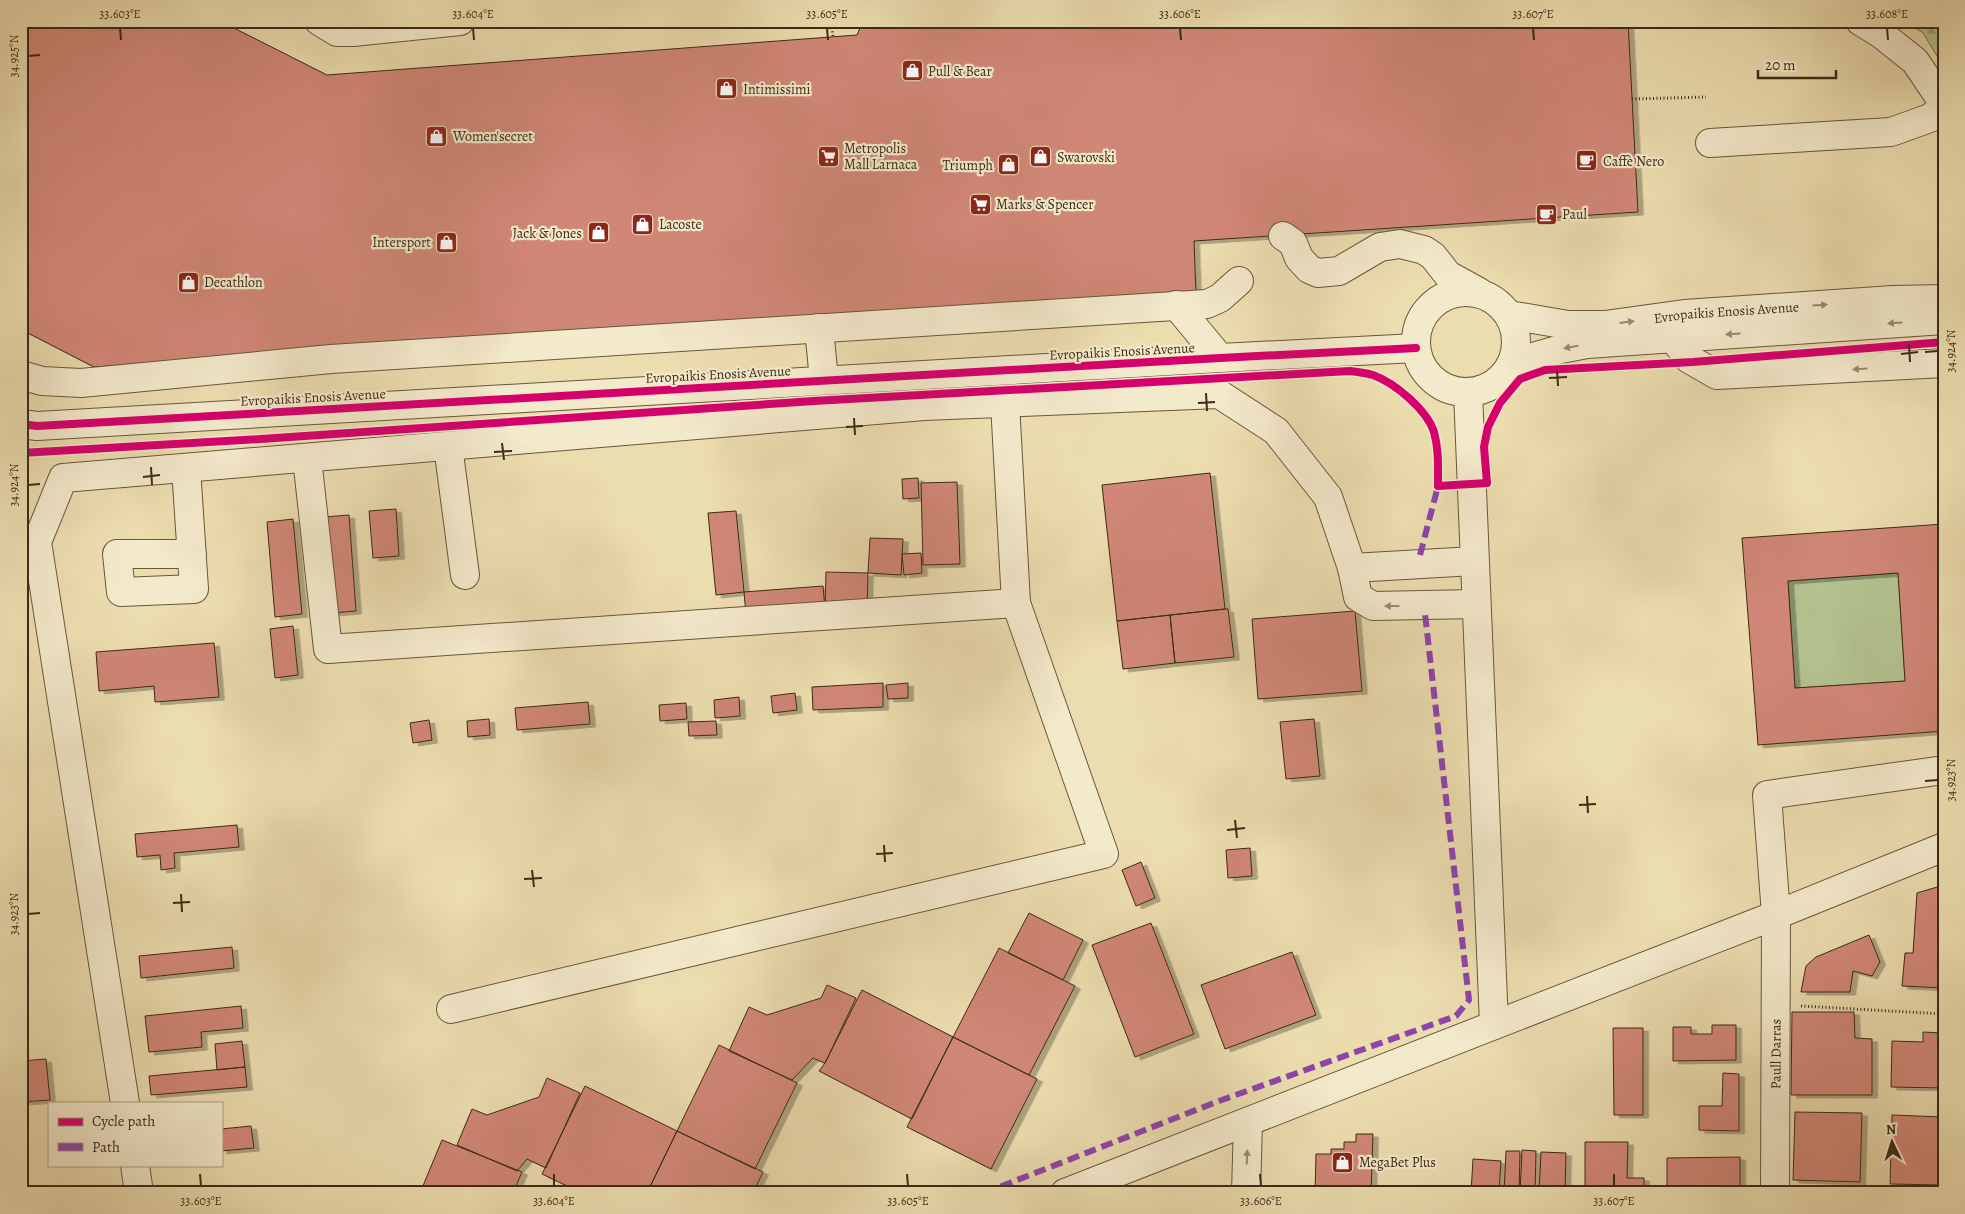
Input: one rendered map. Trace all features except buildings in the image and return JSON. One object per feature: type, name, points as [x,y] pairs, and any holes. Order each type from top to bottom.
[{"type":"street","points":[[319,21],[337,32],[460,21]]},
{"type":"street","points":[[1710,144],[1891,132],[1930,118],[1944,106],[1915,61],[1881,34],[1860,21]]},
{"type":"street","points":[[1283,236],[1293,242],[1299,258],[1309,269],[1318,273],[1339,271],[1380,247],[1405,245],[1424,250],[1433,256],[1448,276],[1497,302],[1509,315],[1516,331],[1516,349],[1512,363],[1500,380],[1486,389],[1468,392],[1452,391],[1438,384],[1426,374],[1418,360],[1416,348],[1417,328],[1423,314],[1434,302],[1448,294],[1464,291],[1481,294]]},
{"type":"street","points":[[1391,246],[1404,252],[1418,264],[1427,279],[1434,302]]},
{"type":"street","points":[[21,375],[42,382],[81,384],[331,359],[1207,304],[1220,298],[1239,281]]},
{"type":"street","name":"Evropaikis Enosis Avenue","points":[[1509,315],[1568,325],[1605,325],[1684,314],[1893,300],[1944,299]]},
{"type":"street","points":[[1176,305],[1220,358]]},
{"type":"street","name":"Evropaikis Enosis Avenue","points":[[1512,363],[1561,349],[1587,344],[1944,320]]},
{"type":"street","points":[[819,328],[824,380]]},
{"type":"street","points":[[1674,338],[1689,360],[1717,375],[1944,363]]},
{"type":"street","name":"Evropaikis Enosis Avenue","points":[[21,424],[47,425],[1416,348]]},
{"type":"street","points":[[1468,392],[1494,1025]]},
{"type":"street","points":[[125,1102],[29,543],[63,478],[914,407],[1219,394],[1276,431],[1328,497],[1352,568],[1358,597],[1373,606],[1476,604]]},
{"type":"street","points":[[451,1009],[1104,854],[1016,603],[1005,403]]},
{"type":"street","points":[[448,446],[465,575]]},
{"type":"street","points":[[307,458],[328,649],[1016,603]]},
{"type":"street","points":[[186,468],[192,554]]},
{"type":"street","points":[[1352,568],[1474,561]]},
{"type":"street","points":[[1427,564],[1431,605]]},
{"type":"street","name":"Paull Darras","points":[[1774,1193],[1776,915],[1767,795],[1944,770]]},
{"type":"street","points":[[1065,1193],[1776,915],[1944,847]]},
{"type":"street","points":[[1246,1193],[1248,1122]]},
{"type":"street","points":[[135,1166],[139,1193]]},
{"type":"path","points":[[831,21],[833,36]]},
{"type":"path","points":[[1632,99],[1706,96]]},
{"type":"path","points":[[1776,1005],[1944,1014]]},
{"type":"green space","points":[[1904,21],[1944,21],[1944,68],[1923,33]]},
{"type":"green space","points":[[1898,573],[1905,681],[1795,688],[1788,581]]},
{"type":"marked path","points":[[1420,555],[1438,486]]},
{"type":"marked path","points":[[984,1193],[1219,1101],[1456,1016],[1469,1000],[1425,614]]},
{"type":"cycle path","points":[[21,453],[261,439],[814,401],[1350,371],[1373,375],[1391,384],[1409,398],[1425,415],[1436,439],[1438,486],[1487,483],[1484,447],[1488,427],[1500,403],[1520,379],[1545,370],[1693,362],[1944,342]]},
{"type":"cycle path","points":[[21,424],[37,426],[1416,348]]},
{"type":"place","name":"Pull & Bear","points":[[912,71]]},
{"type":"place","name":"Intimissimi","points":[[727,89]]},
{"type":"place","name":"Women'secret","points":[[437,136]]},
{"type":"place","name":"Metropolis Mall Larnaca","points":[[828,156]]},
{"type":"place","name":"Swarovski","points":[[1041,157]]},
{"type":"place","name":"Caffè Nero","points":[[1587,161]]},
{"type":"place","name":"Triumph","points":[[1009,165]]},
{"type":"place","name":"Marks & Spencer","points":[[980,204]]},
{"type":"place","name":"Paul","points":[[1546,214]]},
{"type":"place","name":"Lacoste","points":[[643,224]]},
{"type":"place","name":"Jack & Jones","points":[[598,233]]},
{"type":"place","name":"Intersport","points":[[447,242]]},
{"type":"place","name":"Decathlon","points":[[188,282]]},
{"type":"place","name":"MegaBet Plus","points":[[1343,1162]]}]
